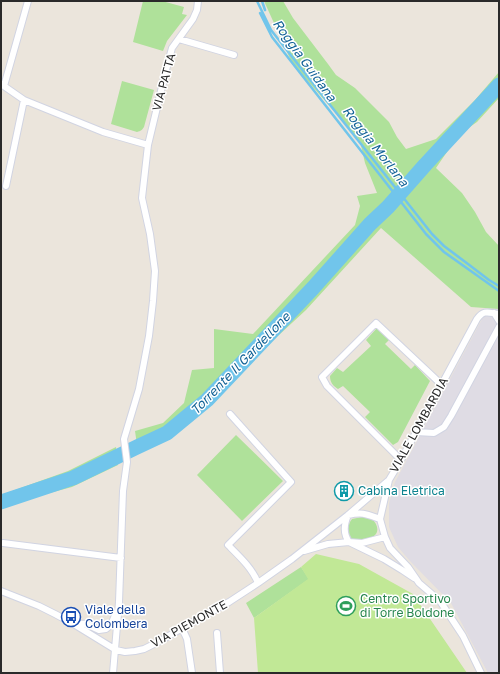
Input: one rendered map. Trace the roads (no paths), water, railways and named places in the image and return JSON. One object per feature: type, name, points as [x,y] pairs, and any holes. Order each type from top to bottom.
[{"type":"street","points":[[28,1],[2,85],[24,100],[102,132],[148,145]]},
{"type":"street","name":"VIA PATTA","points":[[121,558],[127,462],[124,439],[139,390],[153,301],[155,272],[150,234],[142,198],[148,145],[172,48],[193,19],[197,10],[198,1]]},
{"type":"street","points":[[179,39],[234,55]]},
{"type":"street","points":[[6,186],[24,100]]},
{"type":"street","name":"VIALE LOMBARDIA","points":[[481,673],[463,636],[440,601],[419,582],[408,567],[390,548],[380,519],[389,480],[442,385],[477,318],[484,312],[497,314]]},
{"type":"street","points":[[497,314],[499,321]]},
{"type":"street","points":[[401,460],[328,386],[322,377],[376,323],[442,385]]},
{"type":"street","points":[[416,432],[434,433],[444,427],[499,327]]},
{"type":"street","points":[[230,414],[291,482],[228,545],[246,563],[256,577],[258,583]]},
{"type":"street","name":"VIA PIEMONTE","points":[[116,650],[125,652],[144,649],[229,602],[300,552],[348,515],[389,480]]},
{"type":"street","points":[[380,519],[364,513],[348,515],[344,530],[347,539],[349,542],[384,559],[419,582]]},
{"type":"street","name":"VIA PIEMONTE","points":[[300,552],[328,544],[349,542],[362,543],[385,537]]},
{"type":"street","points":[[3,543],[121,558],[116,650],[113,673]]},
{"type":"street","points":[[1,591],[39,606],[116,650]]},
{"type":"street","points":[[72,624],[86,624],[99,630],[106,629],[111,625],[114,619],[119,602]]},
{"type":"street","points":[[182,628],[187,639],[192,673]]},
{"type":"street","points":[[216,633],[220,673]]},
{"type":"waterway","name":"Roggia Morlana","points":[[257,1],[271,30],[432,234],[444,246],[499,286]]},
{"type":"waterway","name":"Roggia Morlana","points":[[262,1],[265,10]]},
{"type":"waterway","name":"Roggia Guidana","points":[[260,13],[272,37],[426,234],[444,252],[499,291]]},
{"type":"waterway","name":"Torrente Il Gardellone","points":[[1,502],[73,478],[167,433],[207,400],[313,288],[370,224],[388,207],[499,85]]},
{"type":"place","name":"Cabina Eletrica","points":[[344,491]]},
{"type":"place","name":"Centro Sportivo di Torre Boldone","points":[[346,606]]},
{"type":"place","name":"Viale della Colombera","points":[[71,617]]}]
